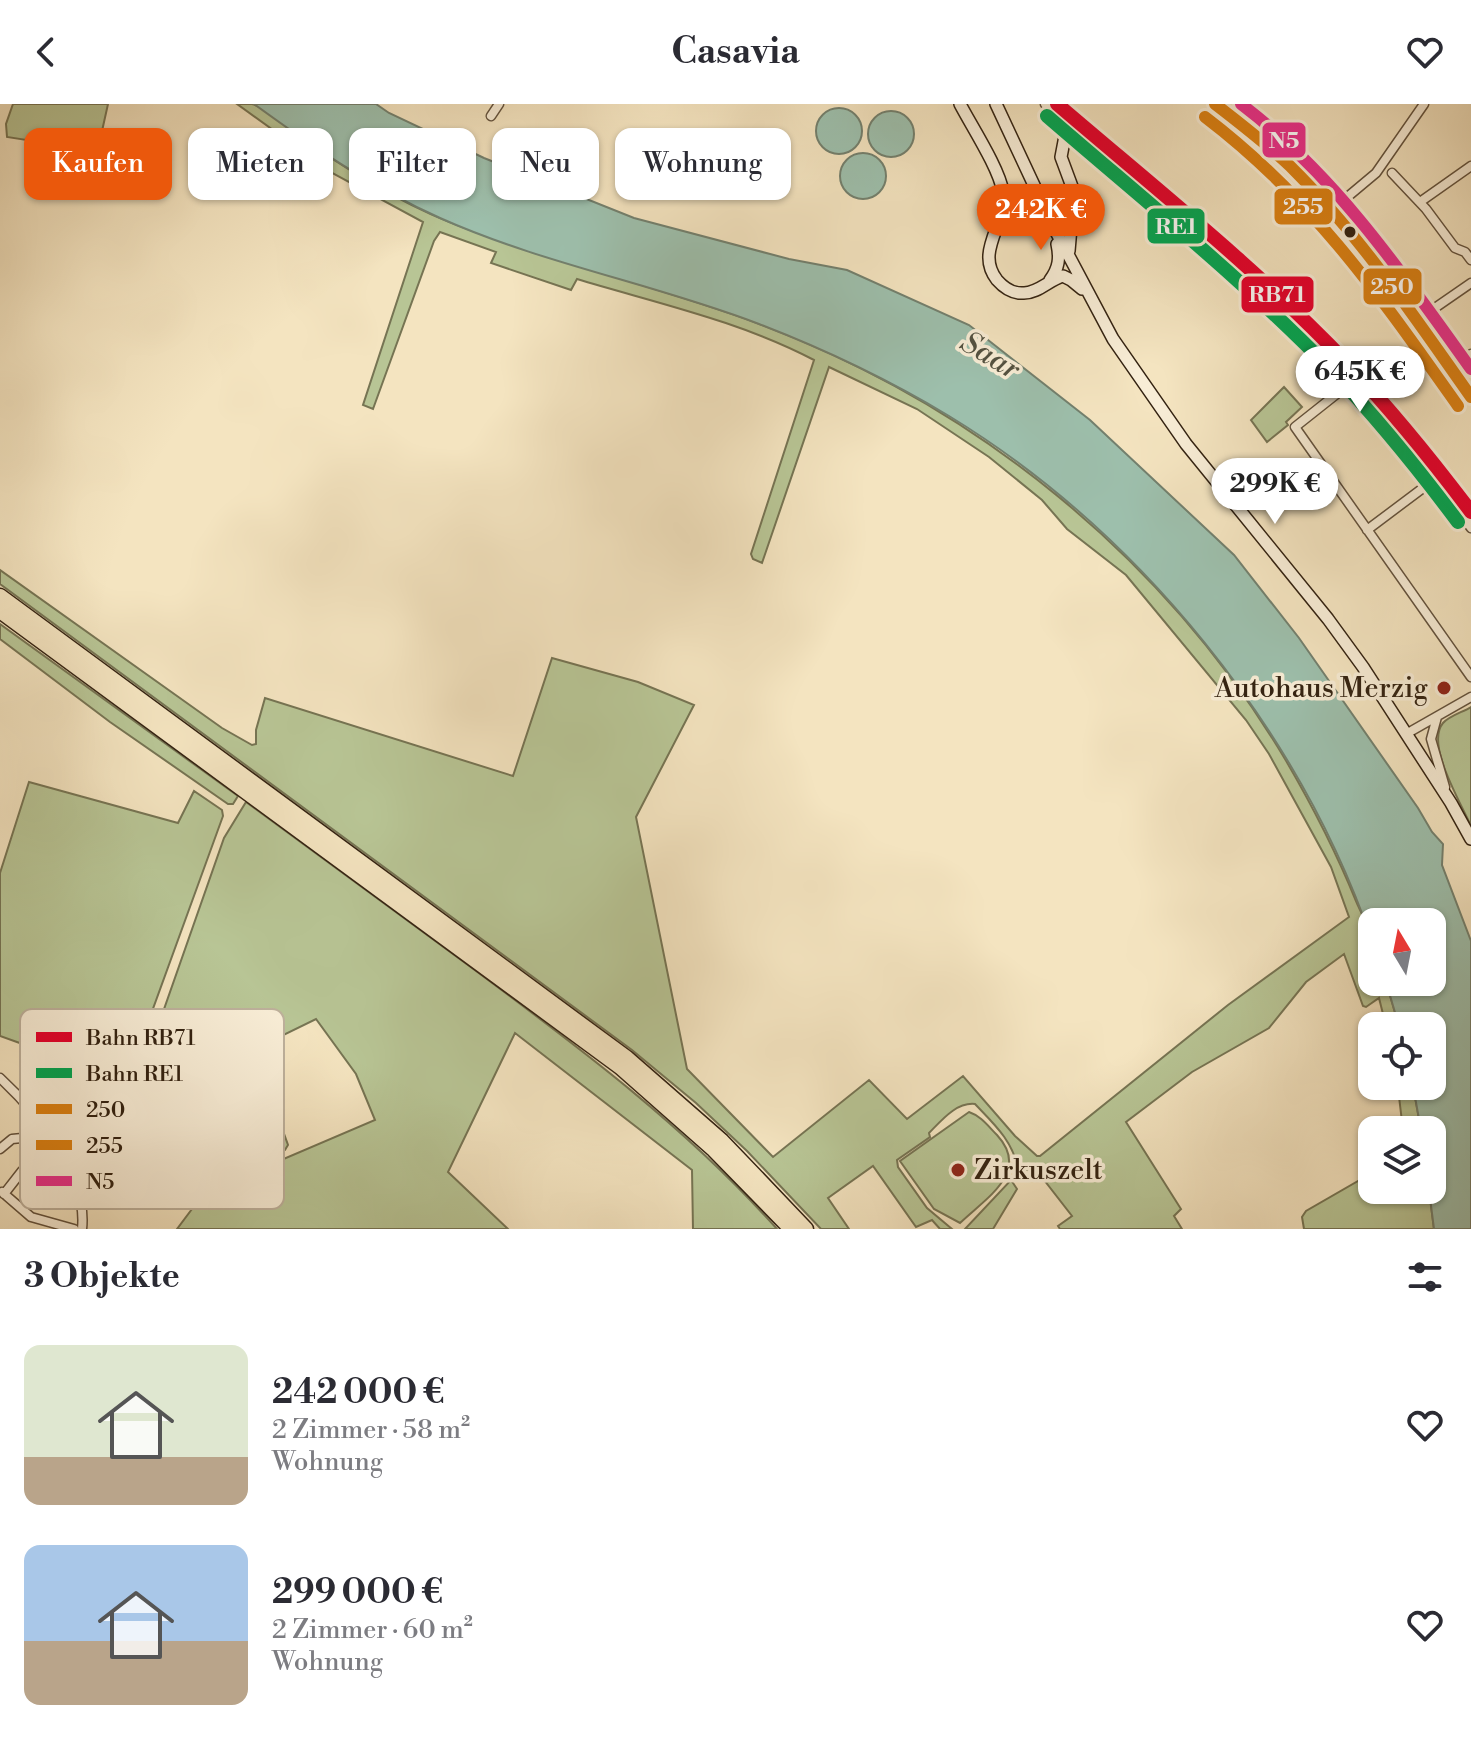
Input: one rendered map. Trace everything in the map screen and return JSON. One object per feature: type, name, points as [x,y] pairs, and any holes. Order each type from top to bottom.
[{"type":"highway","points":[[0,596],[236,777]]},
{"type":"highway","points":[[0,611],[264,796],[522,986],[627,1058],[756,1175],[806,1229]]},
{"type":"highway","points":[[543,1001],[683,1121],[791,1229]]},
{"type":"main road","points":[[960,104],[1003,190],[1002,210],[988,255],[993,274],[1011,291],[1024,293],[1037,290],[1058,277],[1067,277],[1088,295]]},
{"type":"main road","points":[[996,104],[1054,228],[1113,339],[1186,444],[1328,619],[1451,803],[1471,839]]},
{"type":"main road","points":[[1065,136],[1061,157],[1074,197],[1068,239],[1070,260]]},
{"type":"main road","points":[[1040,198],[1059,209],[1067,206],[1074,197]]},
{"type":"main road","points":[[1049,282],[1057,270],[1060,254],[1054,228]]},
{"type":"street","points":[[491,116],[499,104]]},
{"type":"street","points":[[1045,104],[1063,123],[1065,136],[1089,145],[1262,290],[1353,381],[1435,479],[1471,528]]},
{"type":"street","points":[[1215,104],[1276,152],[1333,209],[1471,397]]},
{"type":"street","points":[[1333,209],[1376,173],[1424,104]]},
{"type":"street","points":[[1420,202],[1471,166]]},
{"type":"street","points":[[1392,173],[1420,202],[1455,248],[1469,253]]},
{"type":"street","points":[[1416,321],[1471,283]]},
{"type":"street","points":[[1449,366],[1471,354]]},
{"type":"street","points":[[1353,381],[1295,427],[1471,677]]},
{"type":"street","points":[[1367,530],[1435,479]]},
{"type":"street","points":[[1406,734],[1471,697]]},
{"type":"street","points":[[1437,717],[1431,739],[1451,803]]},
{"type":"street","points":[[0,1078],[20,1099]]},
{"type":"street","points":[[0,1149],[12,1139],[20,1138]]},
{"type":"street","points":[[20,1173],[2,1193],[20,1208]]},
{"type":"street","points":[[21,1209],[31,1217],[74,1229]]},
{"type":"street","points":[[80,1209],[82,1229]]},
{"type":"shaded area","points":[[13,104],[108,104],[103,128],[24,128],[24,140],[7,137],[6,124]]},
{"type":"shaded area","points":[[237,104],[258,106],[288,128],[270,128]]},
{"type":"shaded area","points":[[333,159],[349,169],[349,182],[334,174]]},
{"type":"shaded area","points":[[382,200],[403,200],[485,236],[757,323],[838,357],[915,397],[989,444],[1058,496],[1123,554],[1183,618],[1237,686],[1305,794],[1360,908],[1358,992],[1344,954],[1306,982],[1269,1028],[1192,1072],[1126,1122],[1181,1209],[1174,1216],[1182,1229],[1060,1229],[1058,1226],[1072,1216],[1037,1171],[1018,1169],[1007,1141],[996,1126],[975,1104],[968,1104],[949,1113],[929,1133],[930,1137],[897,1160],[898,1167],[927,1208],[952,1229],[940,1229],[932,1220],[916,1227],[873,1166],[828,1198],[849,1229],[821,1229],[747,1151],[696,1103],[632,1050],[0,584],[0,570],[222,728],[252,745],[256,744],[256,730],[265,698],[513,776],[552,658],[638,682],[694,705],[636,817],[687,1069],[773,1157],[869,1080],[907,1119],[963,1076],[1015,1136],[1040,1156],[1228,1005],[1349,917],[1331,867],[1269,754],[1246,720],[1126,575],[1067,529],[1042,500],[989,457],[917,409],[829,367],[762,563],[753,559],[751,554],[814,360],[757,334],[697,314],[577,279],[571,290],[491,263],[496,252],[440,232],[434,241],[373,409],[363,405],[423,222]]},
{"type":"shaded area","points":[[1284,387],[1302,407],[1286,422],[1288,425],[1267,442],[1251,420]]},
{"type":"shaded area","points":[[0,624],[238,796],[233,804],[228,804],[110,722],[0,639]]},
{"type":"shaded area","points":[[1471,707],[1471,826],[1446,774],[1438,745],[1443,723]]},
{"type":"shaded area","points":[[29,782],[178,823],[194,791],[222,810],[223,816],[153,1009],[20,1009],[20,1043],[0,1036],[0,873]]},
{"type":"shaded area","points":[[246,802],[592,1059],[707,1157],[777,1229],[693,1229],[692,1170],[515,1033],[448,1172],[508,1229],[177,1229],[192,1209],[284,1209],[284,1159],[375,1120],[356,1074],[316,1019],[284,1035],[284,1009],[164,1009],[224,838]]},
{"type":"shaded area","points":[[1359,996],[1390,996],[1395,1012],[1382,1012],[1379,998],[1363,1006]]},
{"type":"shaded area","points":[[1399,1100],[1416,1100],[1418,1116],[1401,1116]]},
{"type":"shaded area","points":[[969,1112],[997,1135],[1006,1148],[1009,1161],[1001,1184],[960,1223],[934,1209],[900,1161]]},
{"type":"shaded area","points":[[1011,1180],[1017,1189],[993,1229],[965,1229]]},
{"type":"shaded area","points":[[1358,1181],[1358,1204],[1431,1204],[1434,1229],[1304,1229],[1302,1217],[1306,1211]]},
{"type":"water","points":[[254,104],[376,104],[421,128],[349,128],[349,169],[333,159],[333,128],[288,128]]},
{"type":"water","points":[[839,108],[855,115],[862,131],[855,147],[839,154],[823,147],[816,131],[823,115]]},
{"type":"water","points":[[891,111],[907,118],[914,134],[907,150],[891,157],[875,150],[868,134],[875,118]]},
{"type":"water","points":[[863,153],[879,160],[886,176],[879,192],[863,199],[847,192],[840,176],[847,160]]},
{"type":"water","name":"Saar","points":[[476,154],[492,161],[492,200],[589,200],[634,218],[789,259],[847,270],[969,325],[1090,420],[1234,555],[1299,638],[1443,844],[1442,865],[1471,941],[1471,1229],[1434,1229],[1431,1204],[1446,1204],[1446,1116],[1418,1116],[1416,1100],[1446,1100],[1446,1012],[1395,1012],[1390,996],[1446,996],[1446,908],[1359,908],[1341,863],[1302,786],[1257,713],[1205,643],[1147,577],[1085,517],[1019,463],[949,416],[880,378],[759,324],[519,248],[440,218],[403,200],[476,200]]},
{"type":"rail line","name":"RB71","points":[[1057,104],[1205,230],[1313,328],[1395,417],[1471,512]]},
{"type":"rail line","name":"RE1","points":[[1047,116],[1193,241],[1299,338],[1382,426],[1458,522]]},
{"type":"transit line","name":"250","points":[[1215,104],[1254,134],[1316,192],[1386,278],[1471,397]]},
{"type":"transit line","name":"N5","points":[[1241,104],[1275,132],[1338,194],[1393,262],[1471,369]]},
{"type":"transit line","name":"255","points":[[1205,117],[1280,182],[1343,251],[1458,406]]},
{"type":"place","name":"Autohaus Merzig","points":[[1444,688]]},
{"type":"place","name":"Zirkuszelt","points":[[958,1170]]}]
